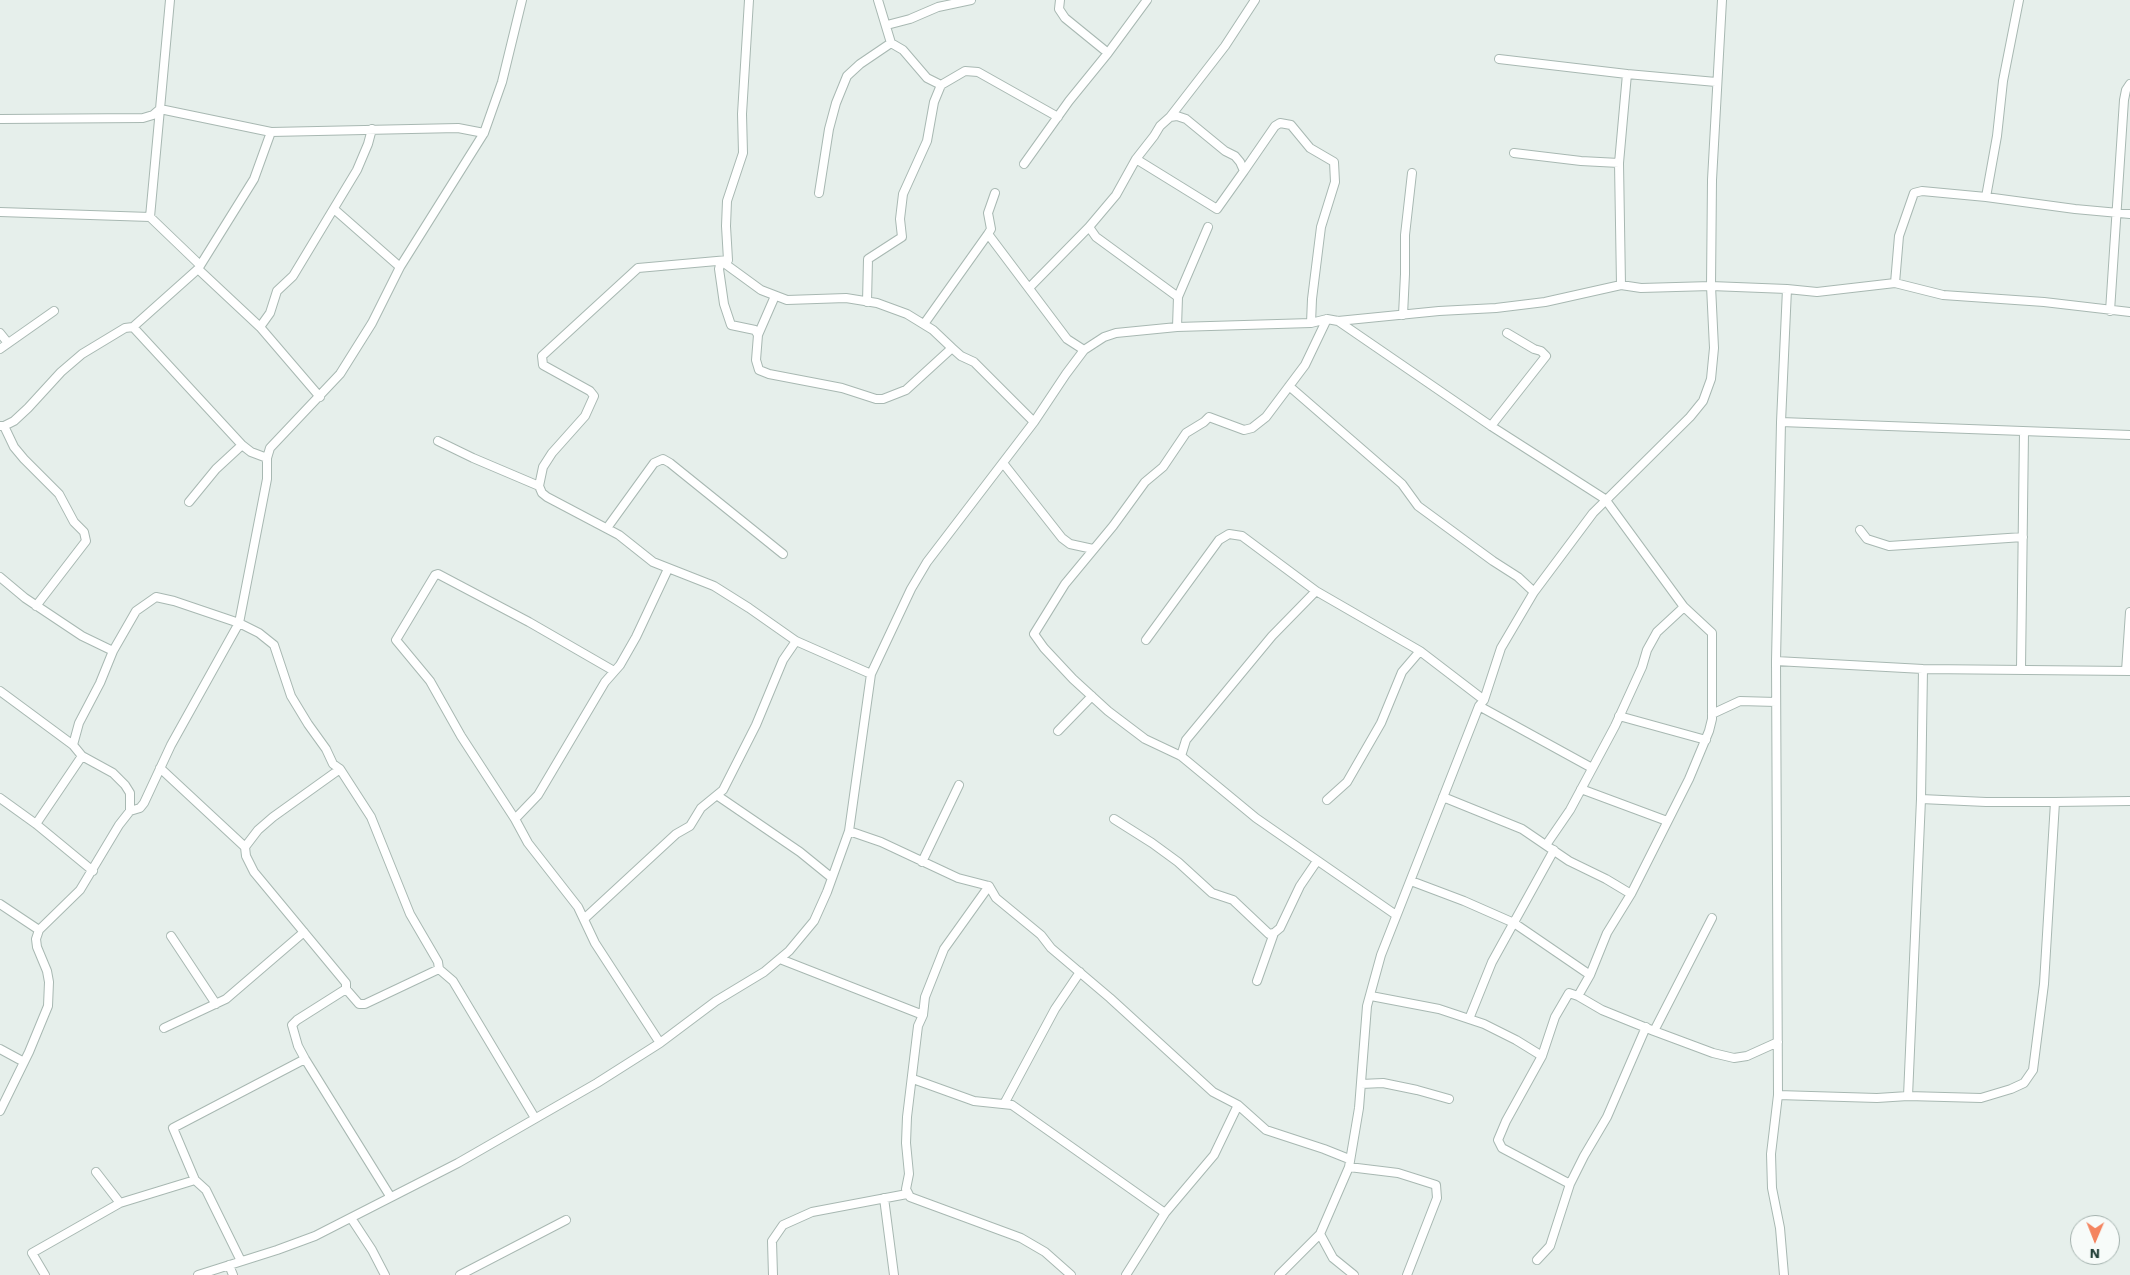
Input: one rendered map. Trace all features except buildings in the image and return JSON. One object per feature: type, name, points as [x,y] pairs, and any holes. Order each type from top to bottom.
[{"type":"street","points":[[150,216],[170,0]]},
{"type":"street","points":[[0,1111],[42,1020],[48,998],[49,982],[47,971],[37,946],[36,938],[39,930],[80,890],[109,839],[130,811],[140,808],[144,803],[160,768],[239,623],[267,479],[267,458],[270,448],[340,374],[372,323],[400,267],[484,133],[502,82],[522,0]]},
{"type":"street","points":[[748,0],[742,107],[743,153],[728,201],[726,226],[729,244],[726,261],[720,265],[719,269],[724,304],[731,325],[755,330],[758,335]]},
{"type":"street","points":[[878,0],[891,43],[903,50],[926,78],[941,85]]},
{"type":"street","points":[[887,25],[910,19],[938,7],[971,0]]},
{"type":"street","points":[[1060,0],[1059,9],[1065,18],[1108,53]]},
{"type":"street","points":[[1024,164],[1147,0]]},
{"type":"street","points":[[1029,288],[1089,227],[1116,196],[1136,159],[1160,126],[1170,117],[1225,46],[1255,0]]},
{"type":"street","points":[[1279,1275],[1320,1234],[1349,1163],[1359,1108],[1367,1006],[1381,955],[1501,648],[1534,592],[1605,499],[1690,418],[1703,401],[1711,379],[1714,348],[1710,286],[1712,170],[1722,0]]},
{"type":"street","points":[[1986,197],[1997,136],[2003,81],[2019,0]]},
{"type":"street","points":[[819,193],[829,129],[836,103],[847,76],[860,64],[891,43]]},
{"type":"street","points":[[1499,59],[1716,82]]},
{"type":"street","points":[[867,302],[868,259],[902,237],[900,218],[903,194],[927,141],[934,102],[941,85],[965,70],[978,72],[1058,117]]},
{"type":"street","points":[[1621,285],[1619,163],[1627,74]]},
{"type":"street","points":[[2110,311],[2124,100],[2126,90],[2130,84]]},
{"type":"street","points":[[0,119],[143,118],[153,115],[160,110],[271,132],[458,128],[484,133]]},
{"type":"street","points":[[1170,117],[1186,118],[1225,151],[1235,156],[1244,170]]},
{"type":"street","points":[[1136,159],[1217,209],[1275,126],[1280,124],[1291,125],[1310,148],[1334,162],[1335,182],[1321,228],[1312,299],[1311,323]]},
{"type":"street","points":[[260,327],[270,313],[277,292],[293,276],[357,170],[372,130]]},
{"type":"street","points":[[36,606],[86,541],[84,532],[74,522],[59,494],[24,459],[14,447],[2,426],[14,421],[61,372],[82,354],[125,328],[133,327],[199,267],[254,179],[271,132]]},
{"type":"street","points":[[1514,153],[1581,161],[1619,163]]},
{"type":"street","points":[[1403,315],[1405,235],[1412,173]]},
{"type":"street","points":[[1895,283],[1900,236],[1914,193],[1922,191],[1986,197],[2130,214]]},
{"type":"street","points":[[924,324],[991,229],[988,212],[995,193]]},
{"type":"street","points":[[334,209],[400,267]]},
{"type":"street","points":[[0,212],[150,216],[260,327],[320,397]]},
{"type":"street","points":[[1089,227],[1096,238],[1178,297]]},
{"type":"street","points":[[1177,327],[1178,297],[1208,228]]},
{"type":"street","points":[[988,234],[1067,339],[1084,350]]},
{"type":"street","points":[[871,674],[796,641],[714,586],[653,562],[619,535],[542,493],[539,486],[544,467],[552,453],[585,416],[594,396],[590,391],[543,366],[542,356],[638,268],[726,261],[761,290],[787,300],[846,298],[907,314],[924,324],[961,356],[974,362],[1034,422]]},
{"type":"street","points":[[198,1275],[295,1244],[351,1218],[390,1196],[458,1163],[597,1083],[660,1043],[716,1001],[764,972],[800,939],[814,921],[849,831],[871,674],[911,589],[927,562],[1004,463],[1084,350],[1104,337],[1116,333],[1177,327],[1311,323],[1327,319],[1338,321],[1545,302],[1621,285],[1641,288],[1710,286],[1817,292],[1895,283],[1943,295],[2044,302],[2130,312]]},
{"type":"street","points":[[1784,1275],[1780,1228],[1772,1188],[1771,1154],[1778,1095],[1776,661],[1781,422],[1788,289]]},
{"type":"street","points":[[775,296],[758,335],[756,360],[759,370],[769,374],[849,390],[876,399],[883,399],[906,390],[952,348]]},
{"type":"street","points":[[0,349],[54,311]]},
{"type":"street","points":[[1327,319],[1305,365],[1266,417],[1252,428],[1244,430],[1209,417],[1186,433],[1163,467],[1145,482],[1113,526],[1065,584],[1034,634],[1044,648],[1108,711],[1145,738],[1180,756],[1256,818],[1396,915]]},
{"type":"street","points":[[1338,321],[1491,426],[1605,499],[1684,607],[1712,633],[1712,714],[1706,740],[1689,779],[1631,894],[1607,933],[1590,975],[1578,996]]},
{"type":"street","points":[[133,327],[242,445],[251,452],[267,458]]},
{"type":"street","points":[[0,333],[8,343]]},
{"type":"street","points":[[1491,426],[1546,356],[1541,351],[1534,349],[1507,333]]},
{"type":"street","points":[[1289,386],[1402,484],[1418,506],[1485,555],[1518,576],[1534,592]]},
{"type":"street","points":[[1781,422],[2130,435]]},
{"type":"street","points":[[2021,669],[2024,432]]},
{"type":"street","points":[[438,441],[539,486]]},
{"type":"street","points":[[189,502],[216,469],[242,445]]},
{"type":"street","points":[[607,528],[654,463],[663,460],[670,463],[783,554]]},
{"type":"street","points":[[1004,463],[1062,538],[1070,544],[1093,549]]},
{"type":"street","points":[[1860,530],[1867,539],[1889,546],[2023,537]]},
{"type":"street","points":[[1146,640],[1219,540],[1229,534],[1242,536],[1316,591],[1420,651],[1481,703],[1592,768]]},
{"type":"street","points":[[515,819],[538,795],[605,682],[636,638],[668,569]]},
{"type":"street","points":[[614,671],[529,622],[440,575],[436,575],[397,637],[397,642],[414,659],[430,681],[461,736],[515,819],[528,843],[578,907],[594,943],[660,1043]]},
{"type":"street","points":[[0,577],[10,587],[36,606],[82,636],[113,651]]},
{"type":"street","points":[[1180,756],[1186,740],[1272,636],[1316,591]]},
{"type":"street","points":[[73,744],[79,723],[100,683],[113,651],[136,611],[156,597],[174,601],[239,623],[259,633],[274,645],[291,696],[308,724],[326,748],[333,764],[340,769],[371,817],[410,914],[438,962],[440,969],[453,981],[535,1118]]},
{"type":"street","points":[[1546,845],[1566,816],[1619,716],[1650,644],[1658,632],[1684,607]]},
{"type":"street","points":[[1776,661],[1923,669],[2128,671],[2130,612]]},
{"type":"street","points":[[584,919],[676,834],[690,826],[701,808],[723,790],[756,725],[783,660],[796,641]]},
{"type":"street","points":[[1327,800],[1347,782],[1382,723],[1402,672],[1420,651]]},
{"type":"street","points":[[1908,1096],[1921,799],[1923,669]]},
{"type":"street","points":[[1,693],[73,744],[82,756],[113,772],[130,793],[130,811]]},
{"type":"street","points":[[1058,731],[1092,696]]},
{"type":"street","points":[[1712,714],[1740,701],[1776,702]]},
{"type":"street","points":[[1619,716],[1706,740]]},
{"type":"street","points":[[36,824],[82,756]]},
{"type":"street","points":[[160,768],[245,847]]},
{"type":"street","points":[[340,769],[272,817],[249,840],[245,847],[246,856],[254,872],[344,980],[346,989],[359,1004],[366,1004],[440,969]]},
{"type":"street","points":[[922,862],[959,785]]},
{"type":"street","points":[[1581,789],[1667,821]]},
{"type":"street","points":[[718,796],[800,852],[832,878]]},
{"type":"street","points":[[1444,797],[1522,829],[1569,861],[1631,894]]},
{"type":"street","points":[[0,798],[36,824],[92,871]]},
{"type":"street","points":[[1921,799],[1986,802],[2130,800]]},
{"type":"street","points":[[1778,1095],[1878,1098],[1908,1096],[1981,1098],[2024,1083],[2033,1070],[2044,984],[2055,802]]},
{"type":"street","points":[[1114,819],[1159,848],[1212,893],[1233,900],[1268,934],[1274,933],[1280,928],[1300,886],[1317,861]]},
{"type":"street","points":[[849,831],[881,842],[958,878],[989,886],[996,898],[1041,936],[1051,948],[1205,1086],[1238,1105],[1266,1130],[1324,1149],[1349,1163],[1398,1173],[1436,1185],[1437,1198],[1407,1275]]},
{"type":"street","points":[[1469,1019],[1488,971],[1554,850]]},
{"type":"street","points":[[1411,881],[1514,923],[1590,975]]},
{"type":"street","points":[[907,1194],[909,1174],[906,1143],[907,1117],[918,1026],[923,1015],[925,997],[944,949],[989,886]]},
{"type":"street","points":[[0,904],[39,930]]},
{"type":"street","points":[[1654,1031],[1712,918]]},
{"type":"street","points":[[164,1028],[234,994],[304,932]]},
{"type":"street","points":[[1257,982],[1274,933]]},
{"type":"street","points":[[171,936],[216,1004]]},
{"type":"street","points":[[780,959],[923,1015]]},
{"type":"street","points":[[1004,1104],[1055,1009],[1080,972]]},
{"type":"street","points":[[346,989],[292,1025],[298,1046],[305,1060],[390,1196]]},
{"type":"street","points":[[1570,1184],[1502,1148],[1498,1140],[1506,1121],[1542,1056],[1555,1017],[1569,993],[1602,1010],[1654,1031],[1713,1053],[1734,1058],[1747,1056],[1778,1042]]},
{"type":"street","points":[[1371,996],[1439,1009],[1484,1024],[1542,1056]]},
{"type":"street","points":[[1537,1260],[1550,1246],[1570,1184],[1607,1117],[1646,1027]]},
{"type":"street","points":[[0,1049],[24,1062]]},
{"type":"street","points":[[241,1262],[206,1190],[195,1180],[173,1128],[305,1060]]},
{"type":"street","points":[[913,1079],[974,1101],[1012,1105],[1165,1213]]},
{"type":"street","points":[[1361,1084],[1383,1083],[1449,1100]]},
{"type":"street","points":[[1126,1275],[1165,1213],[1214,1155],[1238,1105]]},
{"type":"street","points":[[96,1172],[120,1203]]},
{"type":"street","points":[[45,1275],[32,1254],[120,1203],[195,1180]]},
{"type":"street","points":[[773,1275],[772,1241],[783,1225],[812,1212],[907,1194],[910,1197],[1021,1238],[1046,1252],[1071,1275]]},
{"type":"street","points":[[884,1198],[894,1275]]},
{"type":"street","points":[[351,1218],[372,1250],[385,1275]]},
{"type":"street","points":[[460,1275],[566,1220]]},
{"type":"street","points":[[1320,1234],[1333,1258],[1354,1275]]},
{"type":"street","points":[[229,1265],[232,1275]]}]
